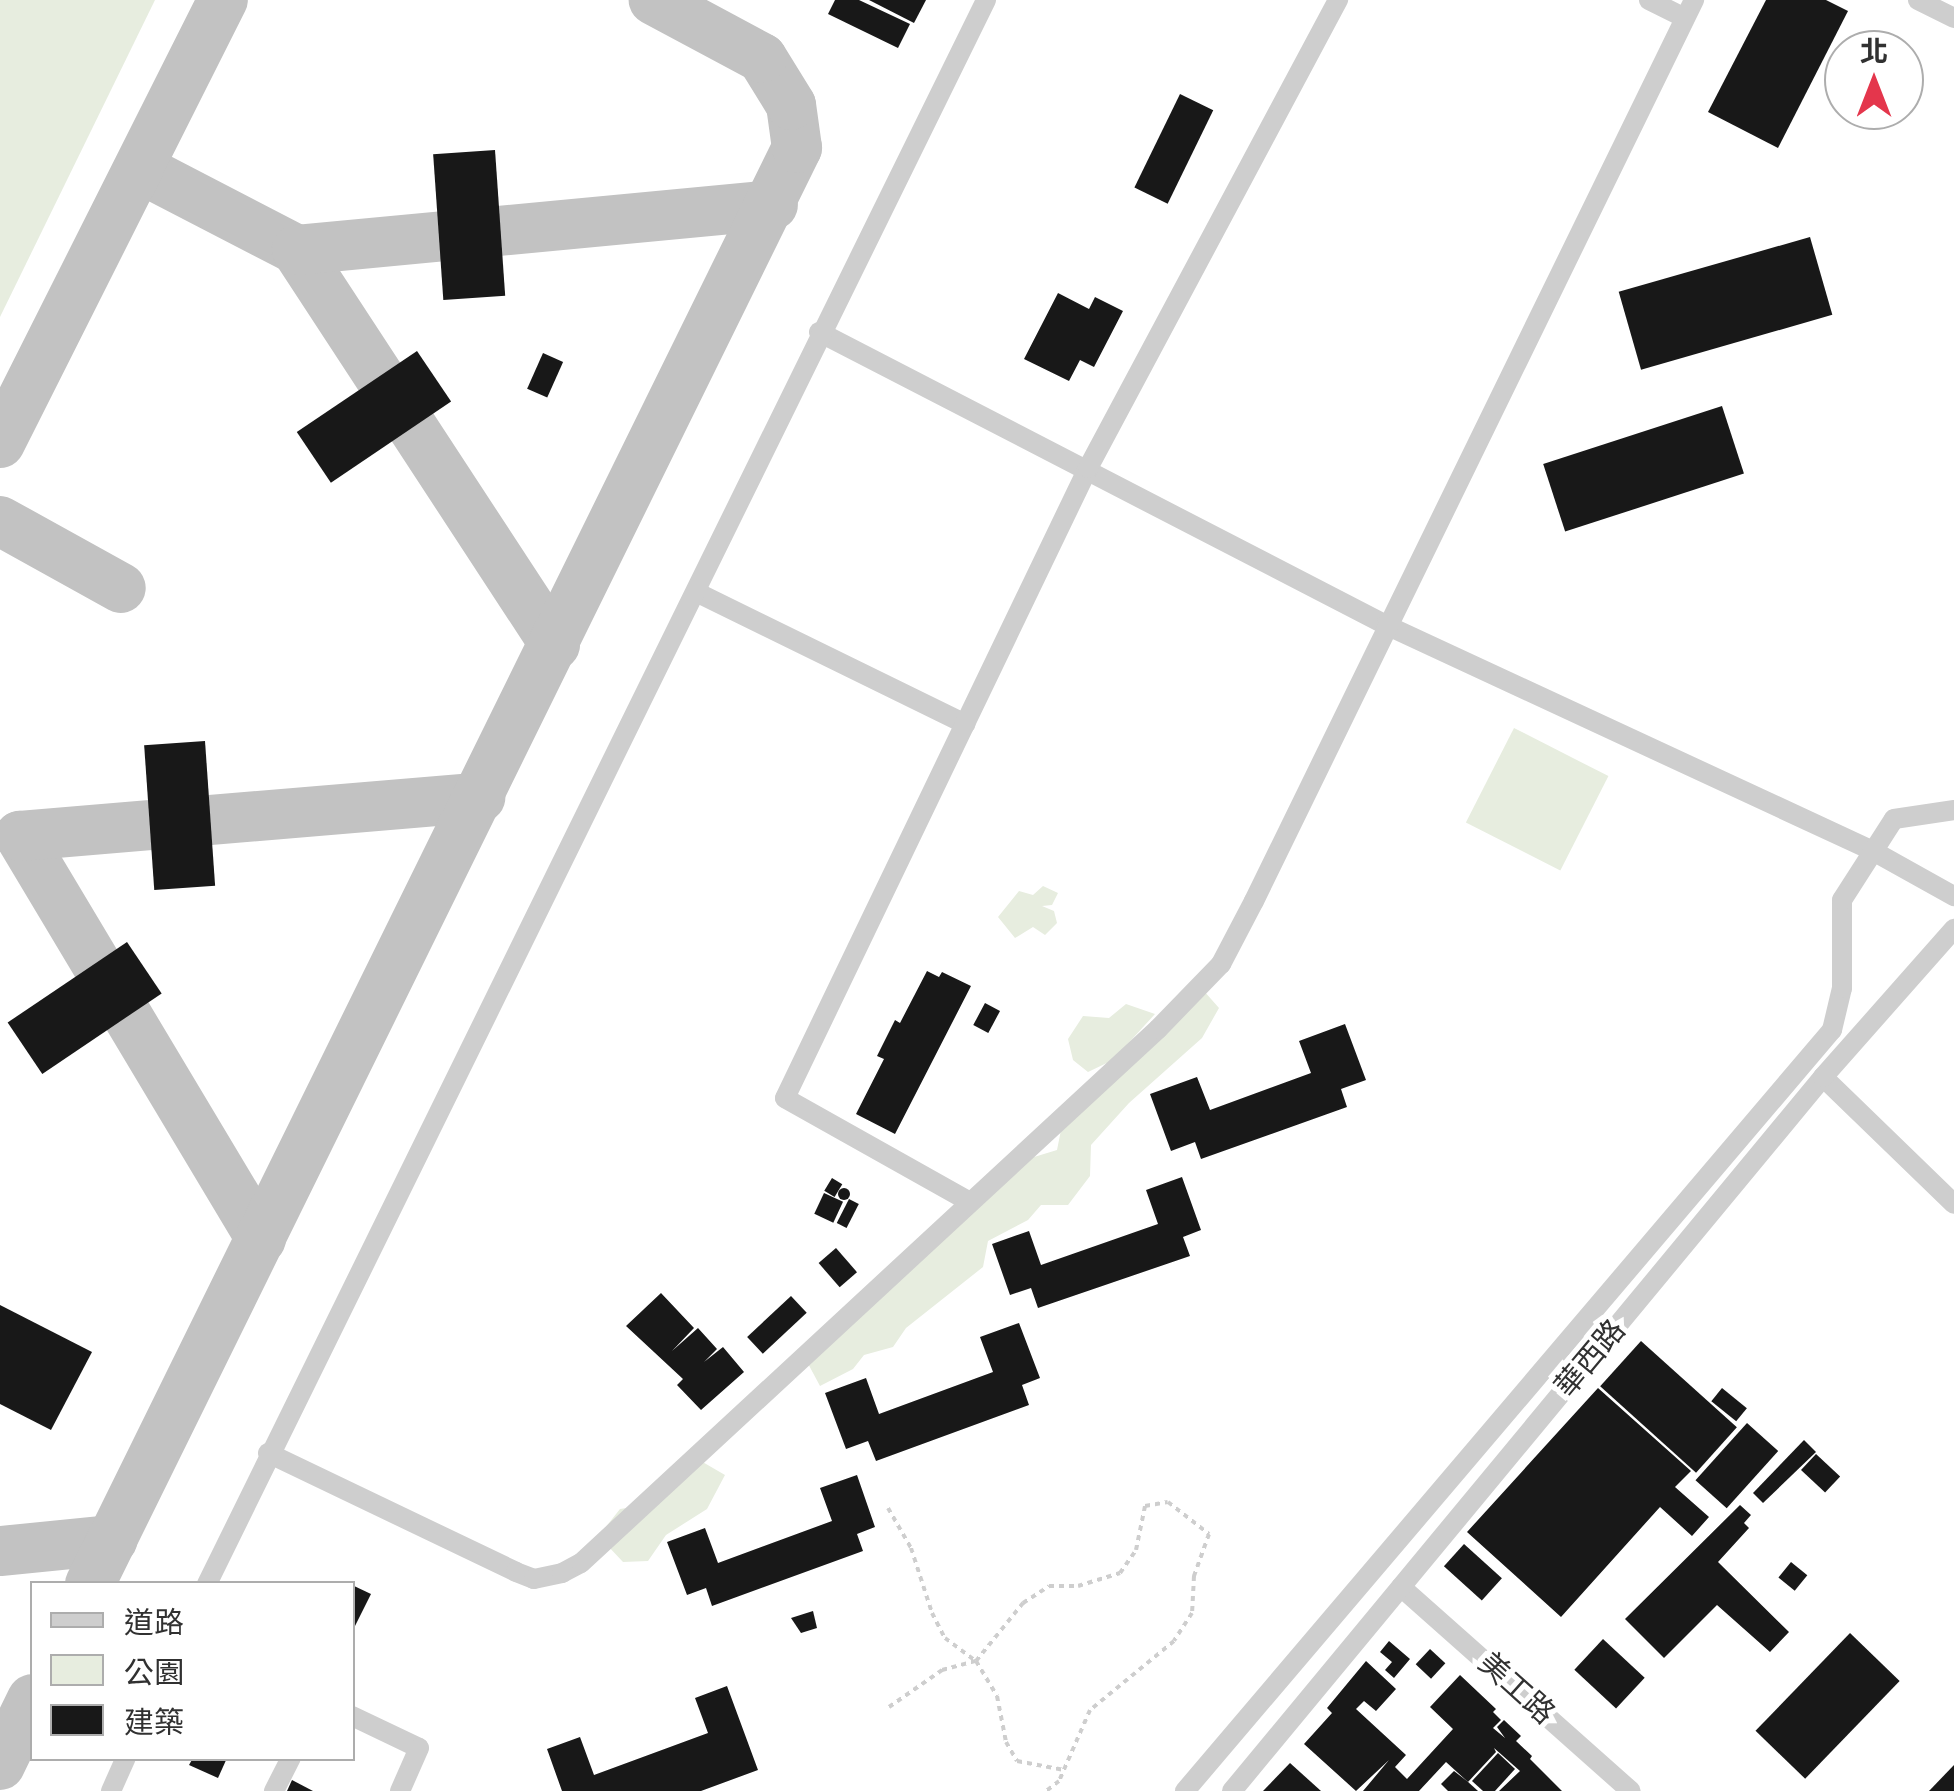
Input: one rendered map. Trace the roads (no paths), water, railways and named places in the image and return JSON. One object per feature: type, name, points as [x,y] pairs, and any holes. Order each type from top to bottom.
[{"type":"street","points":[[208,1581],[268,1452],[986,0]]},
{"type":"street","points":[[970,1202],[785,1098],[1088,468],[1338,0]]},
{"type":"street","points":[[268,1452],[516,1572],[534,1578],[562,1573],[581,1563],[1158,1029],[1220,964],[1295,822],[1386,625],[1690,9],[1649,0]]},
{"type":"street","points":[[1918,0],[1954,18]]},
{"type":"street","points":[[820,332],[1386,625],[1874,851],[1954,896]]},
{"type":"street","points":[[696,592],[965,724]]},
{"type":"street","points":[[1185,1791],[1832,1030],[1842,988],[1842,900],[1894,819],[1954,810]]},
{"type":"street","name":"華西路","points":[[1232,1791],[1824,1076],[1954,929]]},
{"type":"street","points":[[1824,1076],[1954,1204]]},
{"type":"street","name":"美工路","points":[[1402,1587],[1631,1791]]},
{"type":"street","points":[[355,1717],[419,1748],[400,1791]]},
{"type":"street","points":[[110,1791],[125,1761]]},
{"type":"street","points":[[274,1791],[289,1761]]}]
